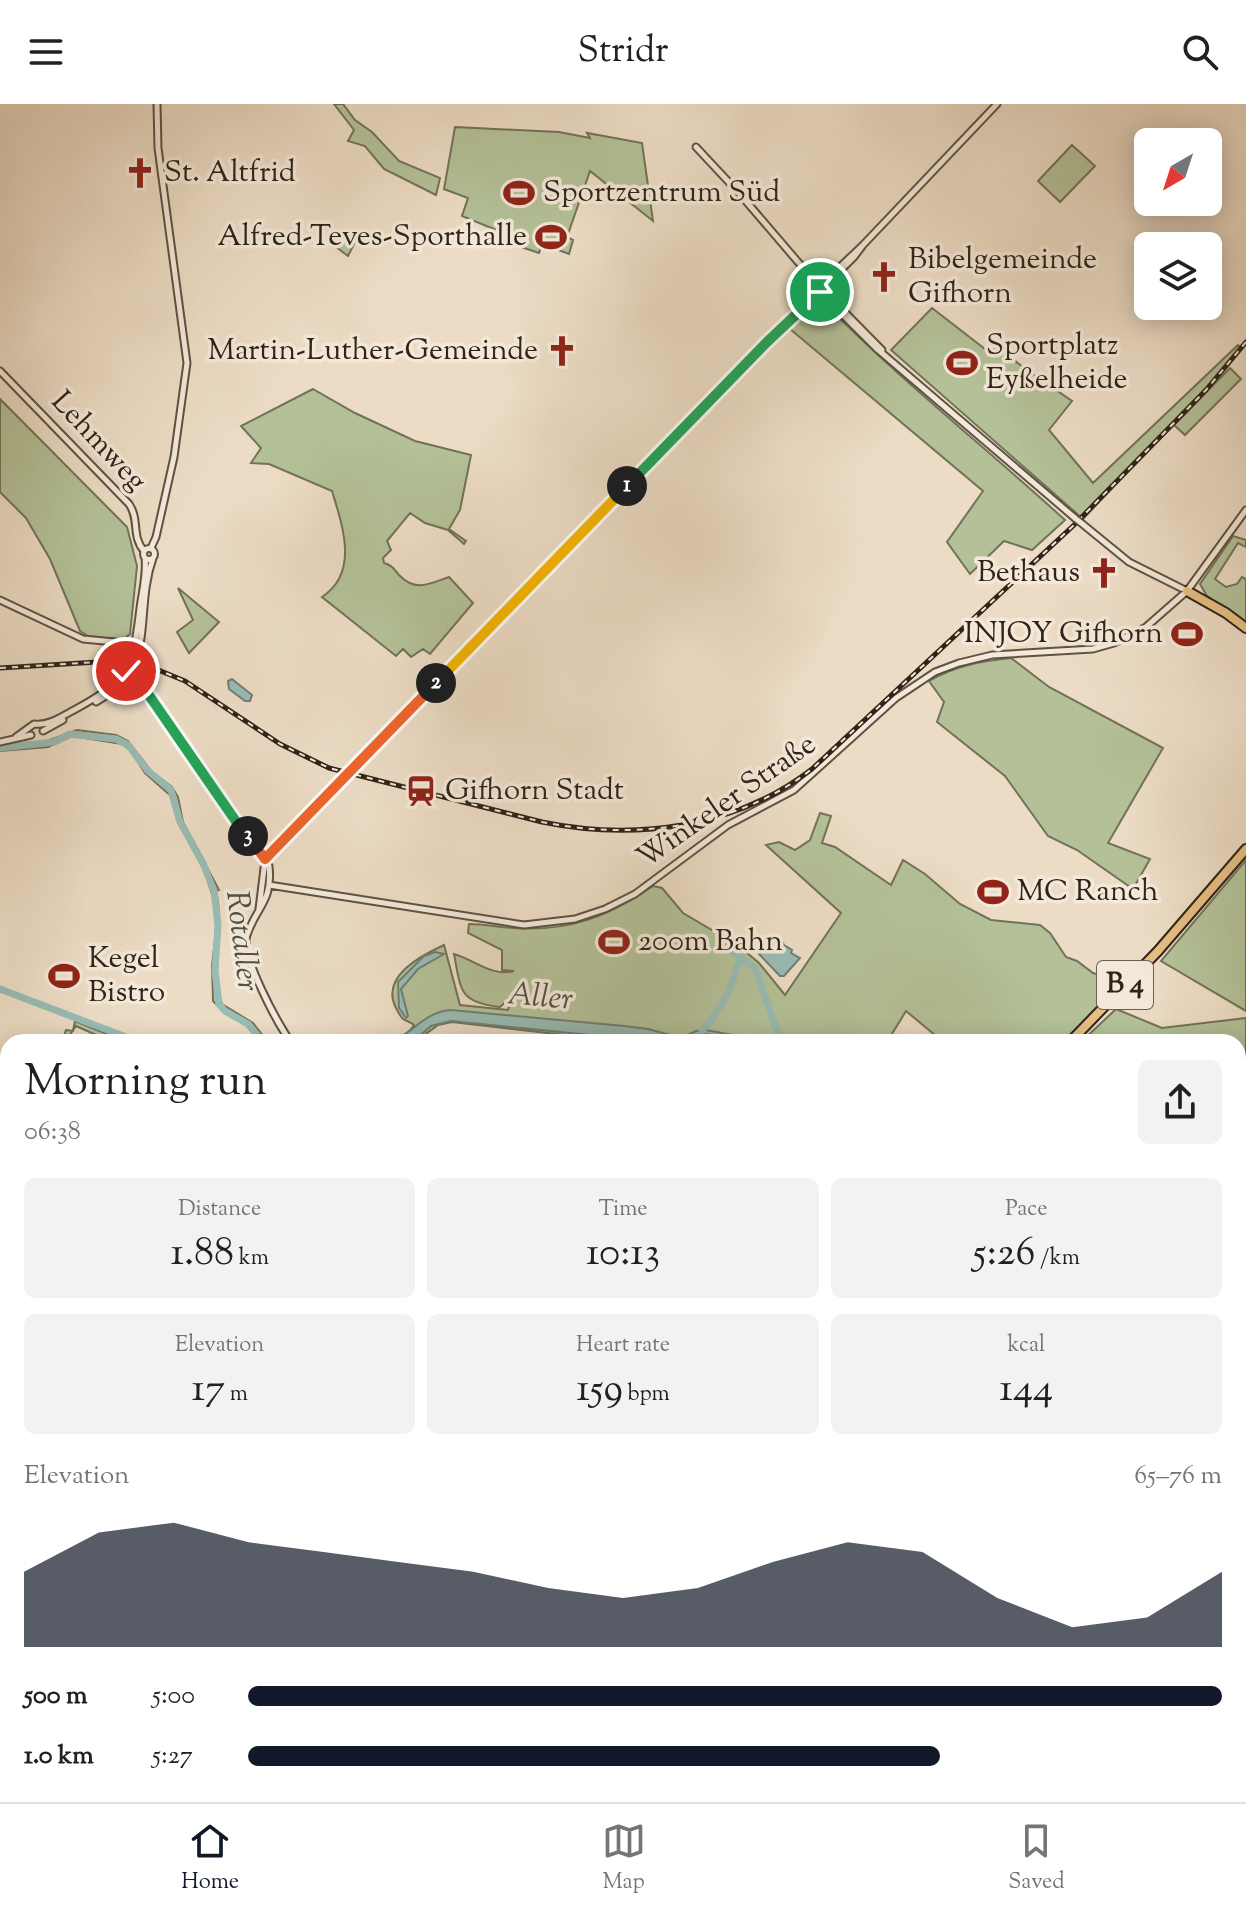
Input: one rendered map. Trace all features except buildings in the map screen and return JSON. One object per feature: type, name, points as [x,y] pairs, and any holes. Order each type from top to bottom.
[{"type":"highway","points":[[1187,591],[1246,628]]},
{"type":"highway","name":"B 4","points":[[1080,1034],[1158,951],[1246,849]]},
{"type":"highway","name":"B 4","points":[[1081,1034],[1169,946],[1246,856]]},
{"type":"street","points":[[137,647],[147,552],[156,537],[174,457],[187,363],[158,148],[157,104]]},
{"type":"street","points":[[265,859],[997,104]]},
{"type":"street","points":[[696,147],[819,288],[885,354],[1129,562],[1187,591]]},
{"type":"street","name":"Lehmweg","points":[[0,371],[129,504],[136,517],[136,541],[147,552]]},
{"type":"street","name":"Winkeler Straße","points":[[266,884],[498,922],[534,924],[575,919],[605,909],[635,894],[728,825],[794,790],[923,678],[982,656],[1068,652],[1114,643],[1155,620],[1187,591],[1246,510]]},
{"type":"street","points":[[0,742],[30,732],[34,724],[42,728],[52,726],[108,694],[128,673],[137,647],[153,558],[147,552]]},
{"type":"street","points":[[0,600],[83,639],[137,647]]},
{"type":"street","points":[[128,673],[144,688],[265,859],[269,869],[264,904],[246,936],[246,947],[276,1019],[286,1034]]},
{"type":"street","points":[[30,732],[38,737],[42,728],[103,693],[128,673]]},
{"type":"green space","points":[[334,104],[343,104],[355,120],[372,132],[399,161],[440,178],[436,195],[384,169],[365,146],[348,141],[354,130]]},
{"type":"green space","name":"Sportzentrum Süd","points":[[455,127],[559,132],[590,138],[587,133],[642,143],[653,221],[590,171],[567,237],[573,240],[569,254],[542,244],[539,253],[500,240],[501,232],[462,216],[468,198],[444,189]]},
{"type":"green space","points":[[1072,145],[1095,166],[1060,202],[1038,181]]},
{"type":"green space","points":[[335,235],[355,242],[348,256],[332,244]]},
{"type":"green space","points":[[816,304],[826,305],[1065,520],[1032,550],[1004,541],[970,574],[947,542],[983,491],[790,329]]},
{"type":"green space","points":[[932,308],[985,349],[992,342],[1072,401],[1049,430],[1093,483],[1238,345],[1241,348],[1083,519],[891,350]]},
{"type":"green space","points":[[1230,368],[1241,379],[1185,435],[1174,425]]},
{"type":"green space","points":[[313,389],[415,441],[471,455],[460,510],[449,529],[466,541],[464,544],[448,530],[425,523],[410,513],[387,541],[391,550],[383,558],[384,563],[411,584],[430,584],[449,577],[473,603],[430,654],[423,649],[411,657],[403,649],[396,656],[322,597],[334,587],[344,562],[343,534],[332,491],[269,464],[251,463],[261,448],[241,426]]},
{"type":"green space","points":[[0,399],[127,527],[137,566],[130,634],[123,640],[88,636],[80,631],[50,559],[26,518],[0,492]]},
{"type":"green space","points":[[1233,536],[1246,540],[1246,547],[1238,543],[1215,579],[1226,587],[1237,584],[1242,577],[1246,579],[1246,622],[1207,596],[1200,584]]},
{"type":"green space","points":[[178,588],[219,622],[189,653],[177,632],[193,620]]},
{"type":"green space","points":[[1011,658],[1049,687],[1163,748],[1108,843],[1150,859],[1133,889],[1077,850],[1048,836],[1005,776],[937,722],[944,702],[929,681],[968,665]]},
{"type":"green space","points":[[77,730],[116,735],[128,741],[152,772],[172,787],[178,797],[183,822],[219,890],[216,891],[219,919],[217,976],[222,1004],[253,1023],[262,1034],[254,1034],[213,1001],[215,904],[205,872],[177,819],[171,796],[145,773],[130,750],[122,744],[72,736],[48,747],[0,751],[0,745],[47,741]]},
{"type":"green space","points":[[820,813],[831,816],[822,843],[835,847],[891,885],[903,860],[960,904],[991,920],[1040,925],[1050,933],[1066,957],[1093,973],[1122,982],[1072,1034],[934,1034],[906,1011],[892,1034],[556,1034],[452,1022],[438,1025],[426,1034],[406,1034],[414,1025],[403,1019],[396,1008],[392,997],[393,987],[405,969],[444,945],[460,1005],[508,1010],[511,997],[500,1007],[487,1005],[469,998],[461,986],[454,954],[498,972],[514,971],[502,970],[502,950],[468,933],[469,924],[533,929],[570,925],[603,914],[653,886],[662,888],[683,913],[739,946],[759,963],[785,995],[841,913],[766,845],[779,842],[795,850],[810,840]]},
{"type":"green space","points":[[1246,860],[1246,1011],[1161,961]]},
{"type":"green space","points":[[1116,1009],[1162,1028],[1246,1018],[1246,1034],[1089,1034]]},
{"type":"green space","points":[[75,1021],[107,1034],[94,1034],[76,1026],[73,1030]]},
{"type":"water","points":[[232,679],[252,695],[250,701],[245,701],[229,689],[228,681]]},
{"type":"water","points":[[779,936],[784,945],[792,950],[791,953],[800,958],[784,976],[780,976],[759,954]]},
{"type":"water","points":[[435,952],[444,954],[418,969],[401,989],[406,1018],[399,1008],[398,982],[424,956]]},
{"type":"water","points":[[443,1011],[624,1026],[666,1034],[580,1034],[451,1021],[431,1026],[422,1034],[405,1034]]},
{"type":"water","points":[[706,1030],[727,1034],[690,1034]]},
{"type":"waterway","name":"Rotaller","points":[[0,748],[54,742],[70,734],[116,739],[128,745],[147,770],[171,790],[180,822],[203,863],[214,891],[218,925],[215,970],[219,1004],[248,1024],[256,1034]]},
{"type":"waterway","points":[[729,949],[755,968],[778,1034]]},
{"type":"waterway","points":[[702,1031],[724,999],[738,963],[745,961]]},
{"type":"waterway","name":"Aller","points":[[0,989],[118,1034]]},
{"type":"railway","points":[[0,668],[114,661],[151,667],[185,681],[280,744],[329,768],[542,822],[613,830],[683,825],[718,817],[751,805],[812,769],[1074,525],[1206,390],[1246,342]]},
{"type":"place","name":"St. Altfrid","points":[[140,173]]},
{"type":"place","name":"Sportzentrum Süd","points":[[519,193]]},
{"type":"place","name":"Alfred-Teves-Sporthalle","points":[[551,237]]},
{"type":"place","name":"Bibelgemeinde Gifhorn","points":[[884,277]]},
{"type":"place","name":"Martin-Luther-Gemeinde","points":[[562,351]]},
{"type":"place","name":"Sportplatz Eyßelheide","points":[[962,363]]},
{"type":"place","name":"Bethaus","points":[[1104,573]]},
{"type":"place","name":"INJOY Gifhorn","points":[[1187,634]]},
{"type":"place","name":"Gifhorn Stadt","points":[[421,791]]},
{"type":"place","name":"MC Ranch","points":[[993,892]]},
{"type":"place","name":"200m Bahn","points":[[614,942]]},
{"type":"place","name":"Kegel Bistro","points":[[64,976]]},
{"type":"route","points":[[126,671],[144,688],[237,824],[265,859],[752,357],[820,292]]}]
